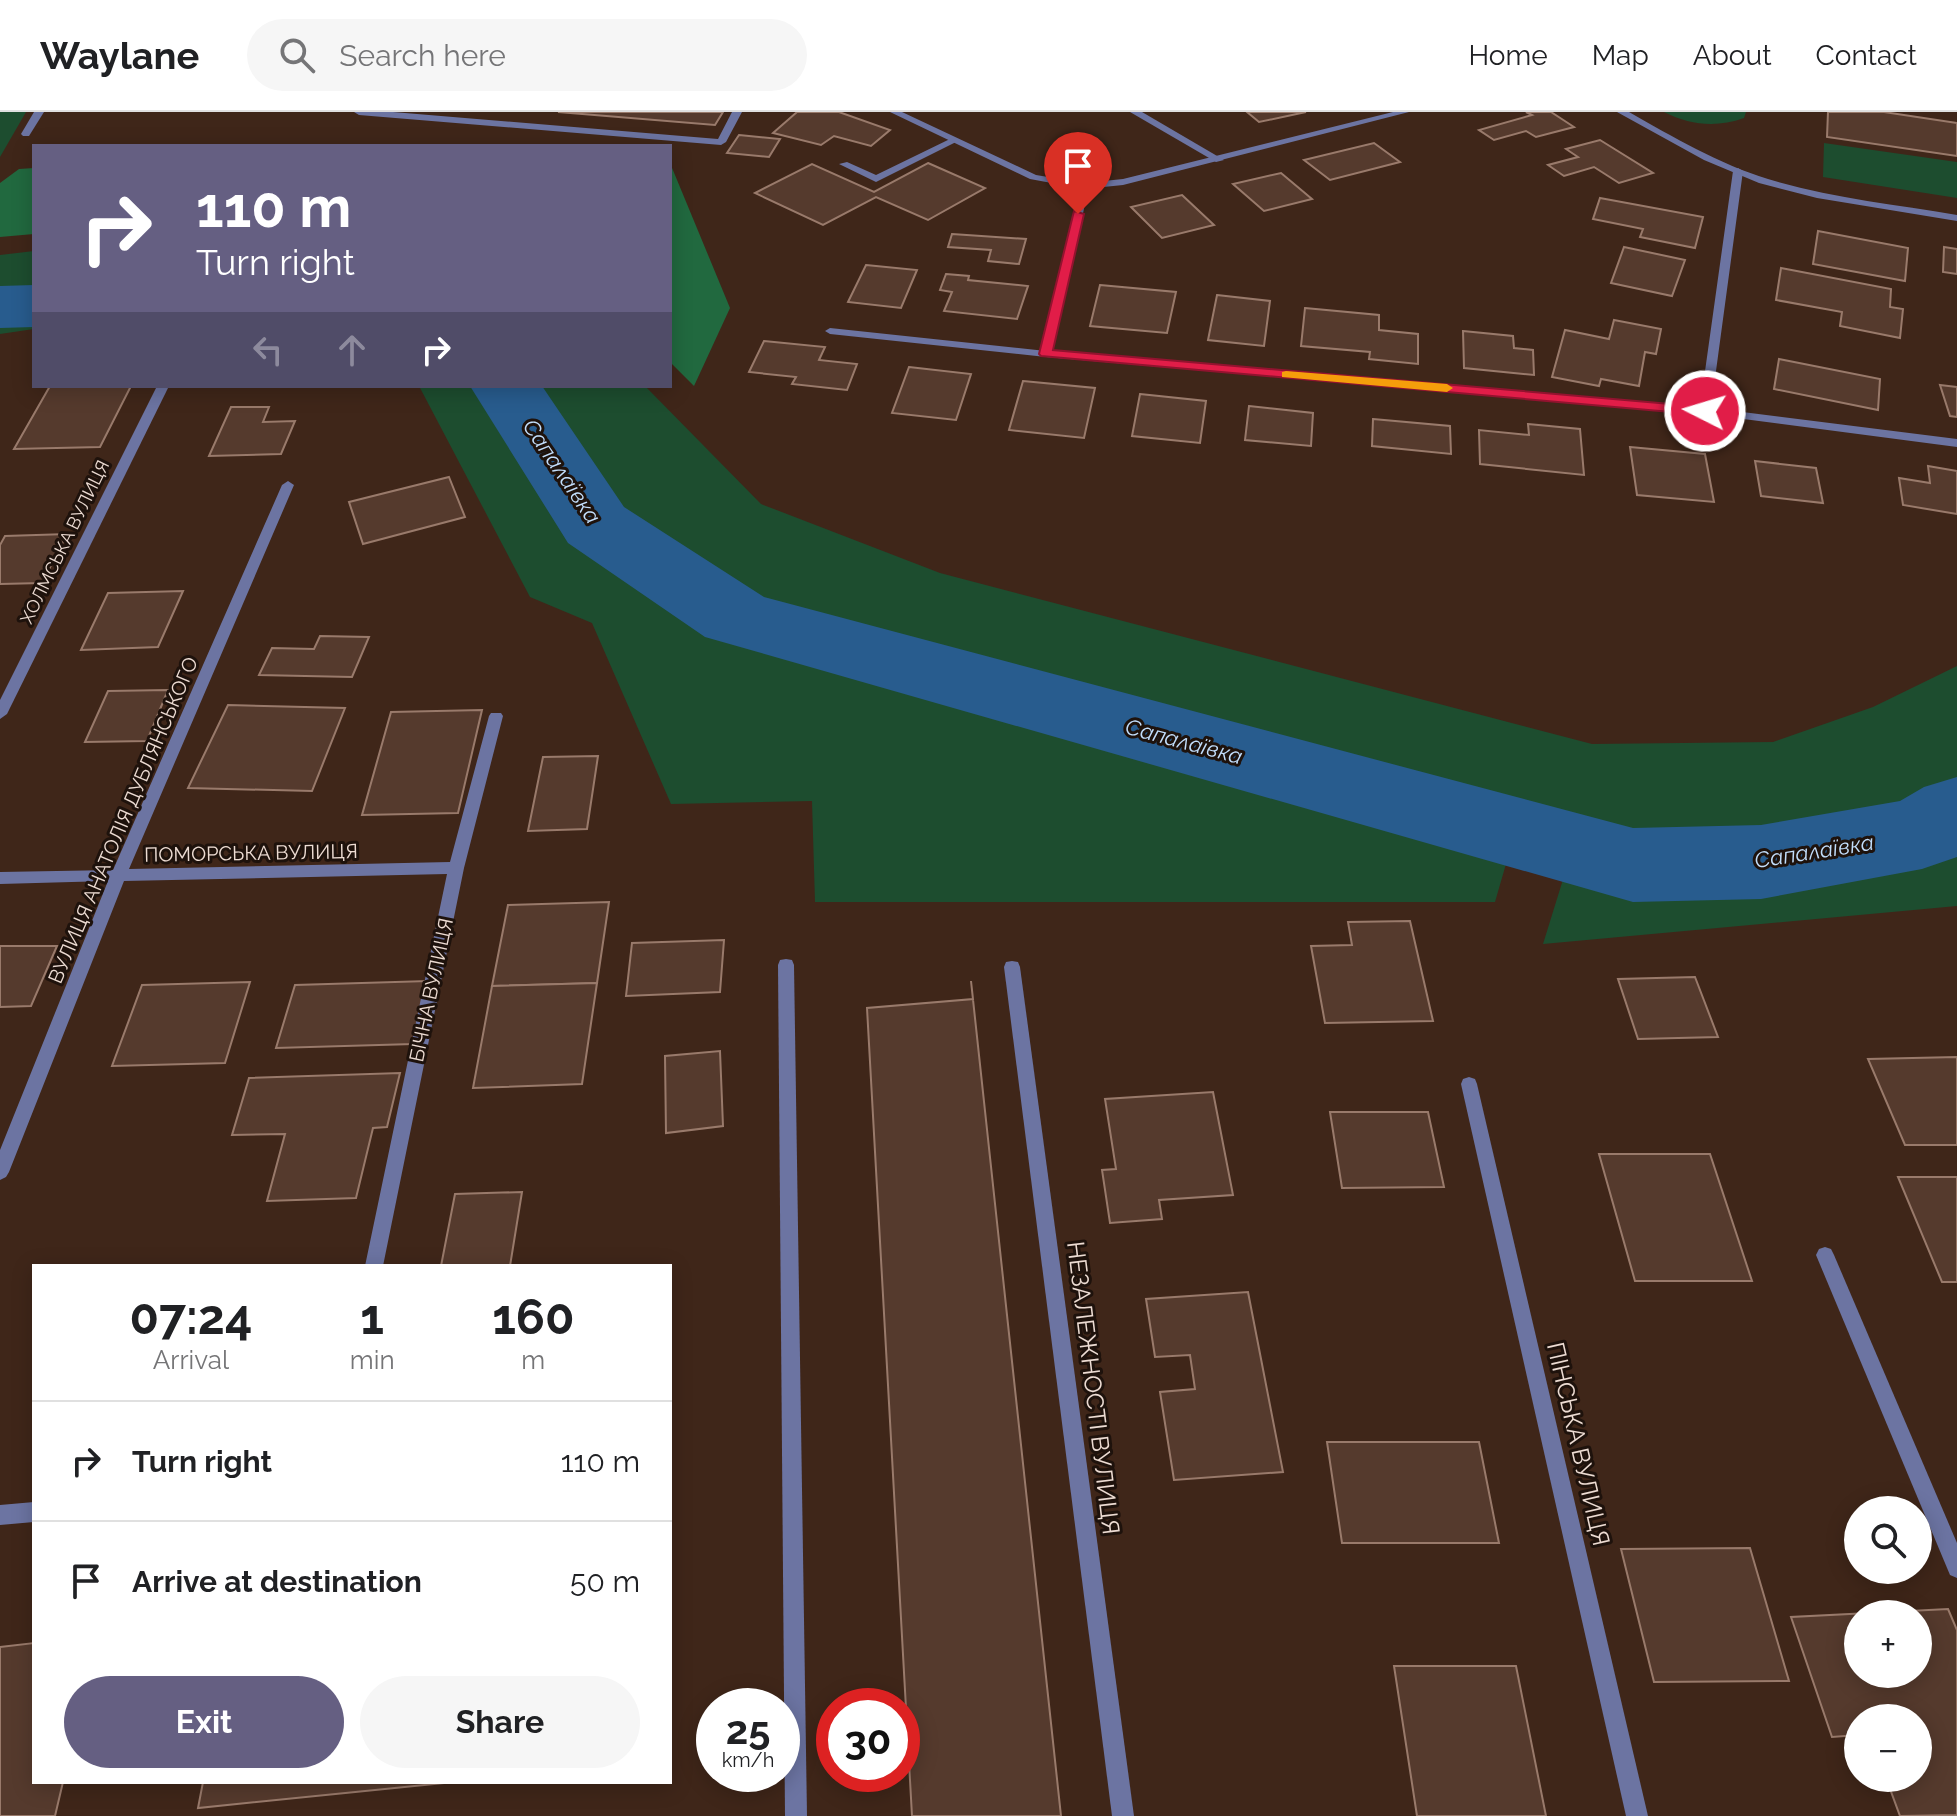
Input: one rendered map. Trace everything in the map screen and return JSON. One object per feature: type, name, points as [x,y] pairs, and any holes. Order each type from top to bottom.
[{"type":"street","points":[[26,134],[39,112]]},
{"type":"street","points":[[359,112],[721,142],[737,112]]},
{"type":"street","points":[[895,112],[1033,177],[1084,186],[1123,182],[1219,160],[1404,112]]},
{"type":"street","points":[[1135,112],[1219,160]]},
{"type":"street","points":[[1622,112],[1679,144],[1738,171],[1794,189],[1957,218]]},
{"type":"street","points":[[844,164],[876,179],[955,140]]},
{"type":"street","points":[[1705,411],[1738,171]]},
{"type":"street","points":[[1046,354],[1084,186]]},
{"type":"street","points":[[830,331],[1046,354],[1705,411],[1957,443]]},
{"type":"street","name":"ХОЛМСЬКА ВУЛИЦЯ","points":[[0,714],[162,388]]},
{"type":"street","name":"ВУЛИЦЯ АНАТОЛІЯ ДУБЛЯНСЬКОГО","points":[[0,1172],[118,876],[288,485]]},
{"type":"street","name":"БІЧНА ВУЛИЦЯ","points":[[374,1264],[456,868],[496,716]]},
{"type":"street","name":"ПОМОРСЬКА ВУЛИЦЯ","points":[[0,878],[456,868]]},
{"type":"street","points":[[786,965],[796,1816]]},
{"type":"street","name":"НЕЗАЛЕЖНОСТІ ВУЛИЦЯ","points":[[1012,967],[1123,1816]]},
{"type":"street","name":"ПІНСЬКА ВУЛИЦЯ","points":[[1469,1084],[1637,1816]]},
{"type":"street","points":[[1825,1255],[1957,1568]]},
{"type":"street","points":[[0,1515],[32,1512]]},
{"type":"green space","points":[[0,112],[26,112],[0,157]]},
{"type":"green space","points":[[1664,112],[1746,112],[1744,118],[1713,124],[1684,120]]},
{"type":"green space","points":[[1824,143],[1957,162],[1957,198],[1823,177]]},
{"type":"green space","points":[[32,168],[32,234],[0,237],[0,183],[19,169]]},
{"type":"green space","points":[[672,168],[730,308],[694,386],[672,364]]},
{"type":"green space","points":[[32,251],[32,329],[0,334],[0,255]]},
{"type":"green space","points":[[420,388],[647,388],[761,504],[940,573],[1592,744],[1773,742],[1873,707],[1957,666],[1957,906],[1543,944],[1565,873],[1508,857],[1495,902],[815,902],[812,801],[671,804],[592,623],[530,597]]},
{"type":"building","points":[[558,112],[723,112],[715,125]]},
{"type":"building","points":[[797,112],[839,112],[890,130],[871,146],[834,136],[821,145],[773,133]]},
{"type":"building","points":[[1247,112],[1306,112],[1259,122]]},
{"type":"building","points":[[1526,112],[1551,112],[1574,127],[1536,137],[1526,131],[1494,140],[1479,130],[1532,115]]},
{"type":"building","points":[[1828,112],[1884,112],[1957,123],[1957,156],[1827,137]]},
{"type":"building","points":[[739,135],[780,139],[769,157],[727,153]]},
{"type":"building","points":[[1600,140],[1653,173],[1619,183],[1594,167],[1564,176],[1548,165],[1578,157],[1566,149]]},
{"type":"building","points":[[1374,143],[1400,162],[1330,180],[1304,160]]},
{"type":"building","points":[[928,163],[985,188],[928,220],[876,197],[823,225],[755,193],[812,164],[874,192]]},
{"type":"building","points":[[1281,173],[1312,199],[1264,211],[1233,184]]},
{"type":"building","points":[[1182,195],[1214,225],[1162,238],[1131,207]]},
{"type":"building","points":[[1600,198],[1703,217],[1695,248],[1640,237],[1643,229],[1593,219]]},
{"type":"building","points":[[1818,231],[1908,248],[1905,281],[1813,264]]},
{"type":"building","points":[[952,234],[1026,239],[1019,264],[988,261],[991,250],[948,247]]},
{"type":"building","points":[[1624,247],[1685,260],[1672,296],[1611,283]]},
{"type":"building","points":[[1944,247],[1957,249],[1957,274],[1943,272]]},
{"type":"building","points":[[866,265],[917,270],[901,308],[848,302]]},
{"type":"building","points":[[1781,268],[1891,289],[1890,307],[1903,309],[1900,338],[1840,326],[1842,312],[1776,300]]},
{"type":"building","points":[[946,274],[969,276],[968,280],[1028,286],[1017,319],[944,311],[952,292],[940,290]]},
{"type":"building","points":[[1100,285],[1176,292],[1167,333],[1090,326]]},
{"type":"building","points":[[1217,295],[1270,301],[1264,346],[1208,340]]},
{"type":"building","points":[[1305,308],[1379,315],[1379,330],[1418,334],[1418,364],[1369,359],[1370,352],[1301,346]]},
{"type":"building","points":[[1614,320],[1661,329],[1656,354],[1645,352],[1639,386],[1601,379],[1599,386],[1552,377],[1565,330],[1609,339]]},
{"type":"building","points":[[1463,331],[1513,336],[1514,348],[1533,350],[1534,375],[1464,368]]},
{"type":"building","points":[[764,341],[825,347],[819,360],[857,364],[847,390],[792,384],[796,377],[749,372]]},
{"type":"building","points":[[1779,359],[1880,379],[1878,410],[1774,389]]},
{"type":"building","points":[[909,367],[971,374],[956,420],[892,413]]},
{"type":"building","points":[[1023,381],[1095,388],[1084,438],[1009,430]]},
{"type":"building","points":[[1940,385],[1957,387],[1957,417],[1950,416]]},
{"type":"building","points":[[49,388],[130,388],[100,447],[14,449]]},
{"type":"building","points":[[1140,394],[1206,401],[1200,443],[1132,436]]},
{"type":"building","points":[[1249,406],[1313,413],[1311,446],[1245,440]]},
{"type":"building","points":[[231,407],[269,407],[263,422],[295,421],[281,454],[209,456]]},
{"type":"building","points":[[1373,419],[1450,426],[1451,454],[1372,446]]},
{"type":"building","points":[[1528,424],[1580,429],[1584,475],[1480,464],[1479,430],[1529,435]]},
{"type":"building","points":[[1630,447],[1705,454],[1714,502],[1637,495]]},
{"type":"building","points":[[1755,461],[1816,468],[1823,503],[1761,496]]},
{"type":"building","points":[[1928,466],[1957,471],[1957,514],[1903,505],[1899,478],[1930,483]]},
{"type":"building","points":[[449,477],[465,517],[363,544],[349,502]]},
{"type":"building","points":[[67,534],[42,583],[0,584],[0,545],[5,536]]},
{"type":"building","points":[[183,591],[158,647],[81,650],[108,593]]},
{"type":"building","points":[[320,636],[369,637],[352,677],[259,675],[272,648],[314,649]]},
{"type":"building","points":[[168,690],[147,741],[85,742],[108,691]]},
{"type":"building","points":[[228,705],[345,708],[312,791],[188,788]]},
{"type":"building","points":[[482,710],[458,813],[362,815],[391,712]]},
{"type":"building","points":[[598,756],[587,829],[528,831],[543,757]]},
{"type":"building","points":[[609,902],[597,983],[492,986],[508,905]]},
{"type":"building","points":[[1410,921],[1433,1021],[1325,1023],[1311,946],[1352,945],[1348,922]]},
{"type":"building","points":[[724,940],[720,992],[626,996],[632,943]]},
{"type":"building","points":[[0,946],[57,946],[31,1006],[0,1007]]},
{"type":"building","points":[[1695,977],[1718,1037],[1638,1039],[1618,979]]},
{"type":"building","points":[[428,981],[413,1044],[276,1048],[295,985]]},
{"type":"building","points":[[250,982],[225,1063],[112,1066],[142,985]]},
{"type":"building","points":[[597,983],[582,1084],[473,1088],[492,986]]},
{"type":"building","points":[[973,999],[1061,1816],[912,1816],[911,1792],[920,1792],[920,1688],[905,1688],[867,1008]]},
{"type":"building","points":[[720,1051],[723,1126],[666,1133],[665,1056]]},
{"type":"building","points":[[1957,1057],[1957,1145],[1905,1145],[1868,1059]]},
{"type":"building","points":[[400,1073],[387,1127],[373,1128],[356,1198],[267,1201],[285,1134],[232,1135],[249,1078]]},
{"type":"building","points":[[1213,1092],[1233,1195],[1159,1200],[1162,1219],[1110,1223],[1102,1170],[1116,1169],[1105,1099]]},
{"type":"building","points":[[1330,1112],[1428,1112],[1444,1187],[1342,1188]]},
{"type":"building","points":[[1599,1154],[1710,1154],[1752,1281],[1635,1281]]},
{"type":"building","points":[[1898,1177],[1957,1177],[1957,1282],[1942,1282]]},
{"type":"building","points":[[522,1192],[510,1264],[441,1264],[455,1194]]},
{"type":"building","points":[[1248,1292],[1283,1472],[1174,1480],[1160,1392],[1195,1389],[1190,1355],[1155,1357],[1146,1299]]},
{"type":"building","points":[[1327,1442],[1479,1442],[1499,1543],[1342,1543]]},
{"type":"building","points":[[1750,1548],[1789,1681],[1654,1682],[1621,1549]]},
{"type":"building","points":[[1948,1609],[1957,1630],[1957,1815],[1900,1816],[1891,1792],[1932,1792],[1932,1704],[1844,1704],[1844,1736],[1832,1737],[1791,1617],[1844,1614],[1844,1688],[1932,1688],[1932,1610]]},
{"type":"building","points":[[32,1643],[32,1784],[63,1784],[55,1816],[0,1816],[0,1647]]},
{"type":"building","points":[[1394,1666],[1516,1666],[1546,1816],[1417,1816]]},
{"type":"building","points":[[203,1784],[434,1784],[198,1808]]},
{"type":"waterway","name":"Сапалаївка","points":[[0,307],[32,306]]},
{"type":"waterway","name":"Сапалаївка","points":[[507,388],[596,525],[735,617],[1633,865],[1761,862],[1922,833],[1957,812]]},
{"type":"slow traffic","points":[[1286,374],[1447,388]]},
{"type":"route","points":[[1078,214],[1046,354],[1705,411]]}]
